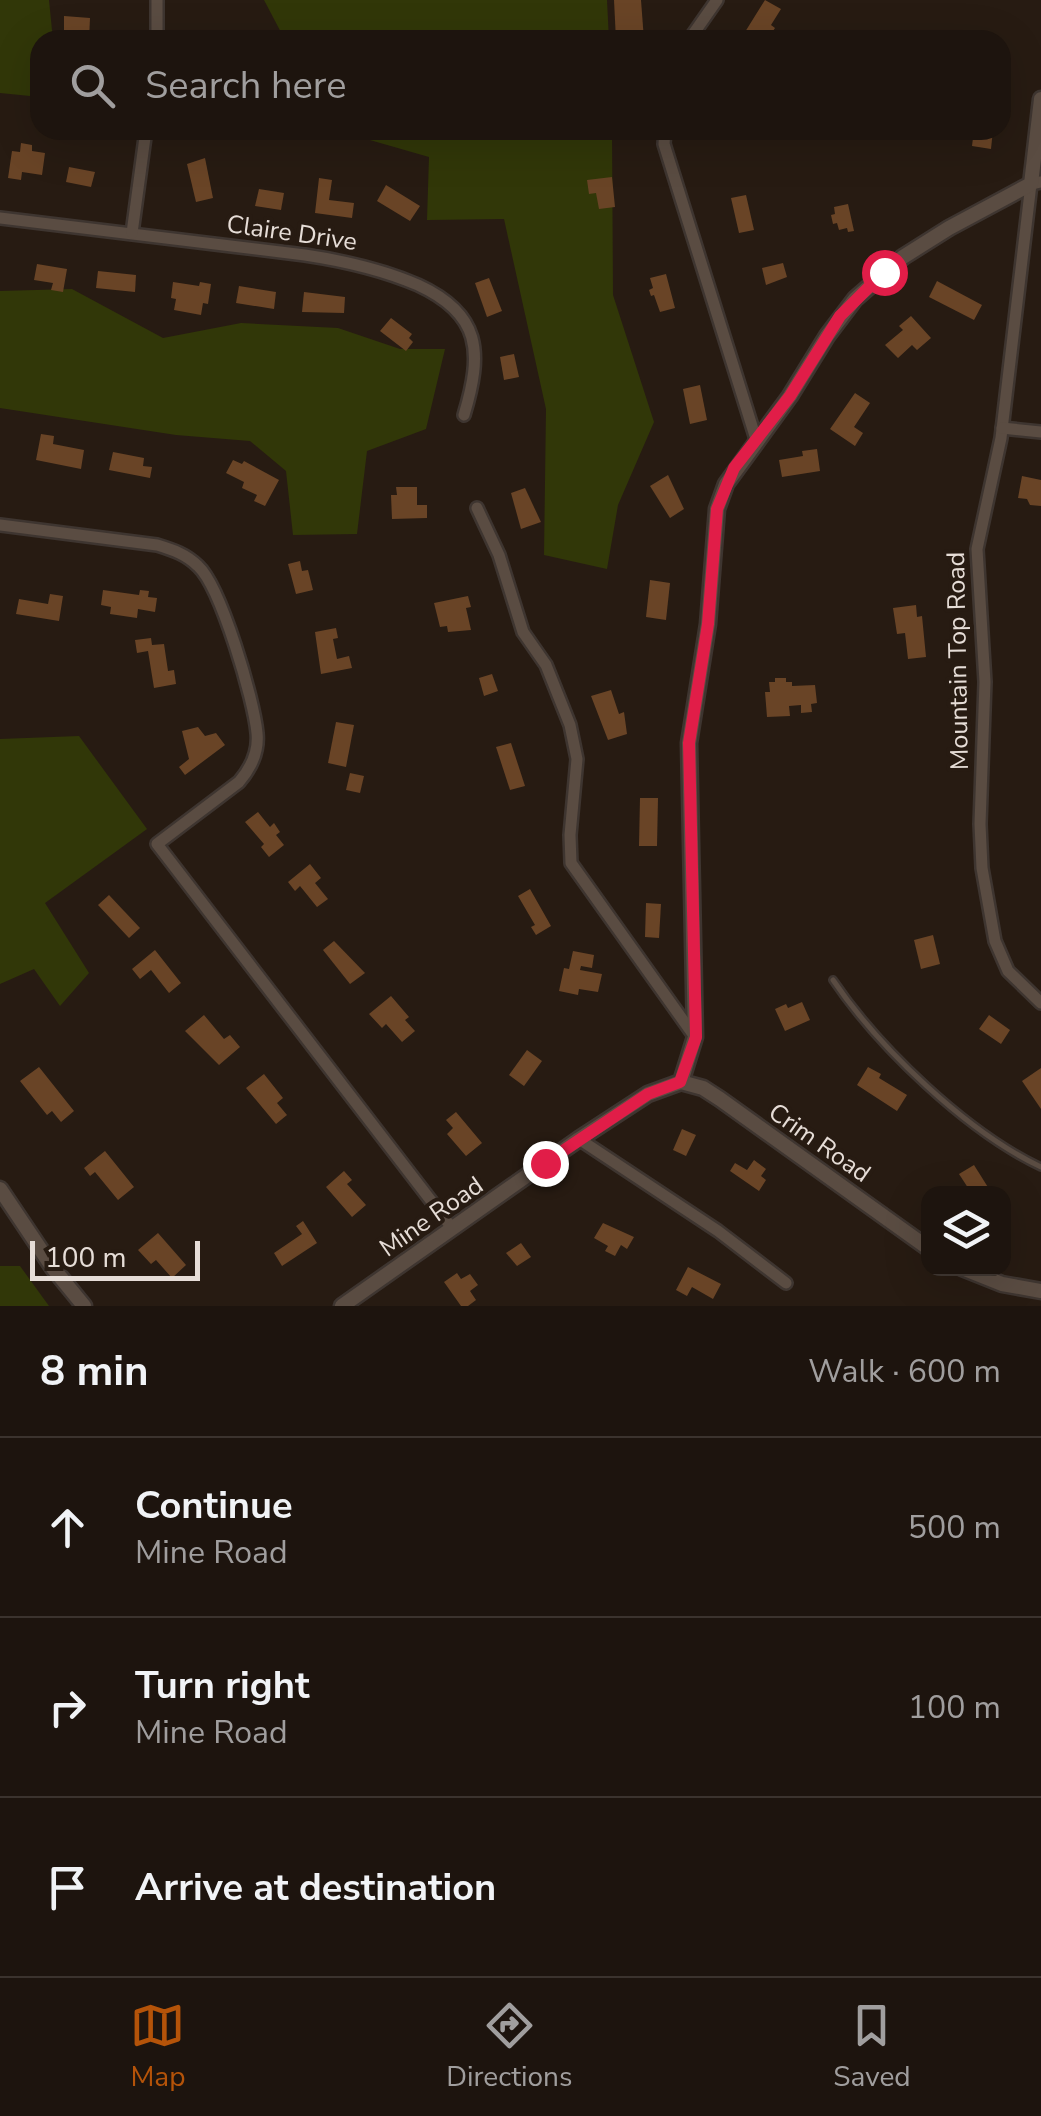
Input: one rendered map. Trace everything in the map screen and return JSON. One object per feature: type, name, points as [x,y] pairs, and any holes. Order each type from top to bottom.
[{"type":"street","points":[[156,30],[158,0]]},
{"type":"street","points":[[695,30],[717,0]]},
{"type":"street","points":[[680,1082],[696,1037],[689,743],[708,624],[717,509],[726,484],[790,396],[840,316],[884,272],[949,228],[1036,183],[1041,99]]},
{"type":"street","points":[[132,233],[145,140]]},
{"type":"street","points":[[664,140],[756,440]]},
{"type":"street","name":"Mountain Top Road","points":[[1036,183],[1002,428],[977,549],[985,682],[982,868],[990,922],[1001,959],[1017,982],[1041,1003]]},
{"type":"street","name":"Claire Drive","points":[[0,218],[355,263],[392,274],[453,304],[470,332],[474,372],[464,414]]},
{"type":"street","points":[[1002,428],[1041,432]]},
{"type":"street","points":[[477,508],[499,555],[523,632],[546,665],[570,726],[577,758],[571,863],[696,1037]]},
{"type":"street","points":[[0,525],[157,545],[181,553],[207,577],[223,613],[258,731],[255,756],[239,782],[157,844],[452,1228]]},
{"type":"street","name":"Mine Road","points":[[342,1306],[579,1139],[648,1094],[680,1082]]},
{"type":"street","name":"Crim Road","points":[[680,1082],[703,1088],[720,1099],[921,1243]]},
{"type":"street","points":[[579,1139],[718,1231],[786,1284]]},
{"type":"street","points":[[0,1189],[53,1268],[84,1306]]},
{"type":"street","points":[[982,1276],[1041,1291]]},
{"type":"lane","points":[[833,980],[856,1014],[921,1078],[994,1140],[1041,1167]]},
{"type":"green space","points":[[0,0],[49,0],[52,30],[30,30],[30,96],[0,93]]},
{"type":"green space","points":[[264,0],[607,0],[608,30],[280,30]]},
{"type":"green space","points":[[370,140],[612,140],[613,295],[654,422],[618,505],[607,569],[544,555],[546,409],[504,219],[427,220],[429,157]]},
{"type":"green space","points":[[72,289],[163,338],[241,323],[338,328],[400,349],[445,349],[426,429],[367,451],[357,534],[293,535],[286,471],[250,441],[176,435],[0,408],[0,291]]},
{"type":"green space","points":[[79,736],[147,829],[45,903],[89,973],[60,1006],[34,969],[0,984],[0,739]]},
{"type":"green space","points":[[0,1266],[20,1266],[49,1306],[0,1306]]},
{"type":"building","points":[[614,0],[641,0],[643,30],[616,30]]},
{"type":"building","points":[[765,0],[781,9],[771,25],[774,30],[746,30]]},
{"type":"building","points":[[64,16],[90,18],[89,30],[64,30]]},
{"type":"building","points":[[973,140],[992,140],[991,149],[972,146]]},
{"type":"building","points":[[21,143],[32,145],[32,151],[45,153],[42,175],[22,172],[21,180],[8,178],[12,151],[20,152]]},
{"type":"building","points":[[205,158],[213,198],[196,202],[187,164]]},
{"type":"building","points":[[69,167],[95,172],[91,187],[66,182]]},
{"type":"building","points":[[612,177],[615,207],[599,209],[596,193],[589,194],[587,180]]},
{"type":"building","points":[[319,178],[332,180],[329,200],[354,203],[352,218],[315,213]]},
{"type":"building","points":[[386,185],[420,206],[410,221],[377,201]]},
{"type":"building","points":[[259,189],[284,193],[281,210],[255,206]]},
{"type":"building","points":[[746,195],[754,230],[739,233],[731,198]]},
{"type":"building","points":[[848,204],[854,231],[848,232],[847,228],[839,230],[837,223],[833,224],[831,215],[835,214],[834,207]]},
{"type":"building","points":[[783,263],[787,277],[766,285],[762,268]]},
{"type":"building","points":[[37,264],[67,269],[63,292],[51,290],[53,283],[34,280]]},
{"type":"building","points":[[98,271],[136,275],[135,292],[96,288]]},
{"type":"building","points":[[666,274],[675,308],[660,312],[649,290],[653,288],[650,278]]},
{"type":"building","points":[[489,278],[502,311],[487,317],[475,283]]},
{"type":"building","points":[[937,281],[982,305],[974,320],[929,297]]},
{"type":"building","points":[[173,282],[211,284],[208,304],[203,303],[201,315],[174,310]]},
{"type":"building","points":[[239,286],[276,292],[274,309],[236,303]]},
{"type":"building","points":[[304,292],[345,297],[344,313],[302,312]]},
{"type":"building","points":[[911,316],[931,338],[917,350],[912,345],[898,358],[885,345],[903,330],[899,326]]},
{"type":"building","points":[[391,318],[412,334],[409,338],[413,342],[406,351],[380,331]]},
{"type":"building","points":[[514,354],[519,377],[504,380],[500,357]]},
{"type":"building","points":[[700,385],[707,420],[690,424],[683,389]]},
{"type":"building","points":[[855,393],[870,403],[854,427],[863,433],[855,446],[830,429]]},
{"type":"building","points":[[41,434],[54,436],[53,444],[84,450],[81,469],[36,460]]},
{"type":"building","points":[[817,449],[820,471],[782,477],[779,460]]},
{"type":"building","points":[[113,452],[144,458],[143,466],[152,467],[150,478],[109,470]]},
{"type":"building","points":[[233,460],[242,464],[244,461],[279,480],[265,506],[254,501],[257,495],[242,488],[244,482],[226,473]]},
{"type":"building","points":[[668,475],[684,509],[670,518],[650,486]]},
{"type":"building","points":[[1022,476],[1041,480],[1041,506],[1018,498]]},
{"type":"building","points":[[396,487],[417,487],[417,505],[427,505],[427,518],[392,519],[391,495],[397,495]]},
{"type":"building","points":[[525,488],[541,522],[521,529],[511,493]]},
{"type":"building","points":[[300,561],[302,571],[308,570],[313,590],[296,594],[288,564]]},
{"type":"building","points":[[650,580],[670,583],[666,620],[646,617]]},
{"type":"building","points":[[103,590],[139,595],[140,590],[149,591],[148,597],[157,598],[155,612],[138,609],[137,618],[110,614],[111,607],[101,605]]},
{"type":"building","points":[[50,594],[63,596],[59,621],[16,614],[19,599],[48,604]]},
{"type":"building","points":[[468,596],[471,607],[466,608],[471,630],[448,632],[447,626],[440,627],[434,603]]},
{"type":"building","points":[[916,605],[917,617],[922,616],[926,657],[908,659],[905,633],[897,634],[893,608]]},
{"type":"building","points":[[336,628],[338,638],[333,639],[337,659],[349,656],[352,668],[321,674],[315,632]]},
{"type":"building","points":[[151,638],[152,645],[164,644],[168,671],[174,670],[176,684],[154,688],[148,651],[137,653],[135,640]]},
{"type":"building","points":[[492,674],[498,691],[484,696],[479,678]]},
{"type":"building","points":[[775,678],[786,678],[792,686],[815,685],[817,703],[811,704],[812,712],[801,713],[801,705],[789,706],[790,716],[767,717],[765,692],[770,692],[769,682],[775,682]]},
{"type":"building","points":[[611,690],[619,714],[624,712],[627,734],[608,740],[591,696]]},
{"type":"building","points":[[336,722],[354,725],[346,767],[328,763]]},
{"type":"building","points":[[198,727],[205,736],[216,733],[225,745],[185,775],[179,767],[189,759],[182,731]]},
{"type":"building","points":[[511,743],[525,786],[510,790],[496,747]]},
{"type":"building","points":[[350,773],[364,776],[360,793],[346,790]]},
{"type":"building","points":[[640,798],[658,798],[657,846],[639,846]]},
{"type":"building","points":[[258,812],[270,827],[274,823],[280,832],[276,835],[284,845],[269,857],[261,847],[264,844],[245,822]]},
{"type":"building","points":[[310,864],[321,878],[315,883],[328,899],[317,907],[300,886],[295,891],[288,882]]},
{"type":"building","points":[[530,889],[551,926],[536,935],[531,927],[535,925],[518,896]]},
{"type":"building","points":[[109,895],[140,928],[129,938],[98,905]]},
{"type":"building","points":[[646,903],[661,904],[659,938],[645,937]]},
{"type":"building","points":[[933,935],[940,964],[921,969],[914,940]]},
{"type":"building","points":[[334,941],[365,973],[350,984],[323,950]]},
{"type":"building","points":[[155,950],[181,983],[169,993],[151,970],[140,979],[132,969]]},
{"type":"building","points":[[573,951],[594,955],[592,968],[581,966],[580,970],[602,974],[598,992],[579,989],[578,995],[559,991]]},
{"type":"building","points":[[391,996],[415,1031],[402,1042],[386,1024],[382,1028],[369,1014]]},
{"type":"building","points":[[802,1002],[810,1020],[785,1031],[775,1009]]},
{"type":"building","points":[[204,1015],[224,1039],[230,1035],[240,1047],[219,1065],[185,1031]]},
{"type":"building","points":[[989,1015],[1010,1030],[1001,1044],[979,1029]]},
{"type":"building","points":[[527,1050],[542,1061],[524,1086],[509,1075]]},
{"type":"building","points":[[39,1067],[74,1111],[61,1122],[52,1111],[47,1115],[20,1081]]},
{"type":"building","points":[[868,1067],[907,1095],[897,1111],[857,1085]]},
{"type":"building","points":[[1041,1068],[1041,1109],[1022,1081]]},
{"type":"building","points":[[264,1074],[283,1098],[277,1103],[287,1115],[276,1124],[246,1088]]},
{"type":"building","points":[[456,1112],[482,1143],[466,1156],[447,1134],[453,1128],[446,1120]]},
{"type":"building","points":[[682,1129],[696,1135],[686,1156],[673,1150]]},
{"type":"building","points":[[105,1151],[134,1187],[118,1200],[95,1172],[90,1176],[84,1168]]},
{"type":"building","points":[[754,1160],[766,1169],[761,1176],[766,1180],[759,1191],[730,1171],[735,1163],[747,1170]]},
{"type":"building","points":[[974,1165],[987,1186],[967,1186],[959,1174]]},
{"type":"building","points":[[344,1171],[352,1180],[347,1184],[366,1205],[352,1217],[326,1187]]},
{"type":"building","points":[[303,1221],[317,1243],[282,1266],[274,1253],[302,1234],[296,1226]]},
{"type":"building","points":[[603,1223],[634,1237],[627,1249],[621,1245],[615,1256],[605,1251],[608,1246],[594,1238]]},
{"type":"building","points":[[158,1233],[186,1265],[172,1278],[156,1260],[151,1264],[138,1250]]},
{"type":"building","points":[[521,1243],[531,1257],[517,1266],[506,1253]]},
{"type":"building","points":[[688,1267],[721,1284],[713,1299],[692,1287],[687,1296],[676,1290]]},
{"type":"building","points":[[457,1273],[461,1279],[470,1274],[478,1285],[470,1291],[476,1300],[468,1306],[461,1306],[444,1282]]},
{"type":"route","points":[[545,1163],[648,1094],[680,1082],[686,1070],[696,1037],[689,743],[708,624],[717,509],[734,468],[790,396],[840,316],[884,272]]}]
